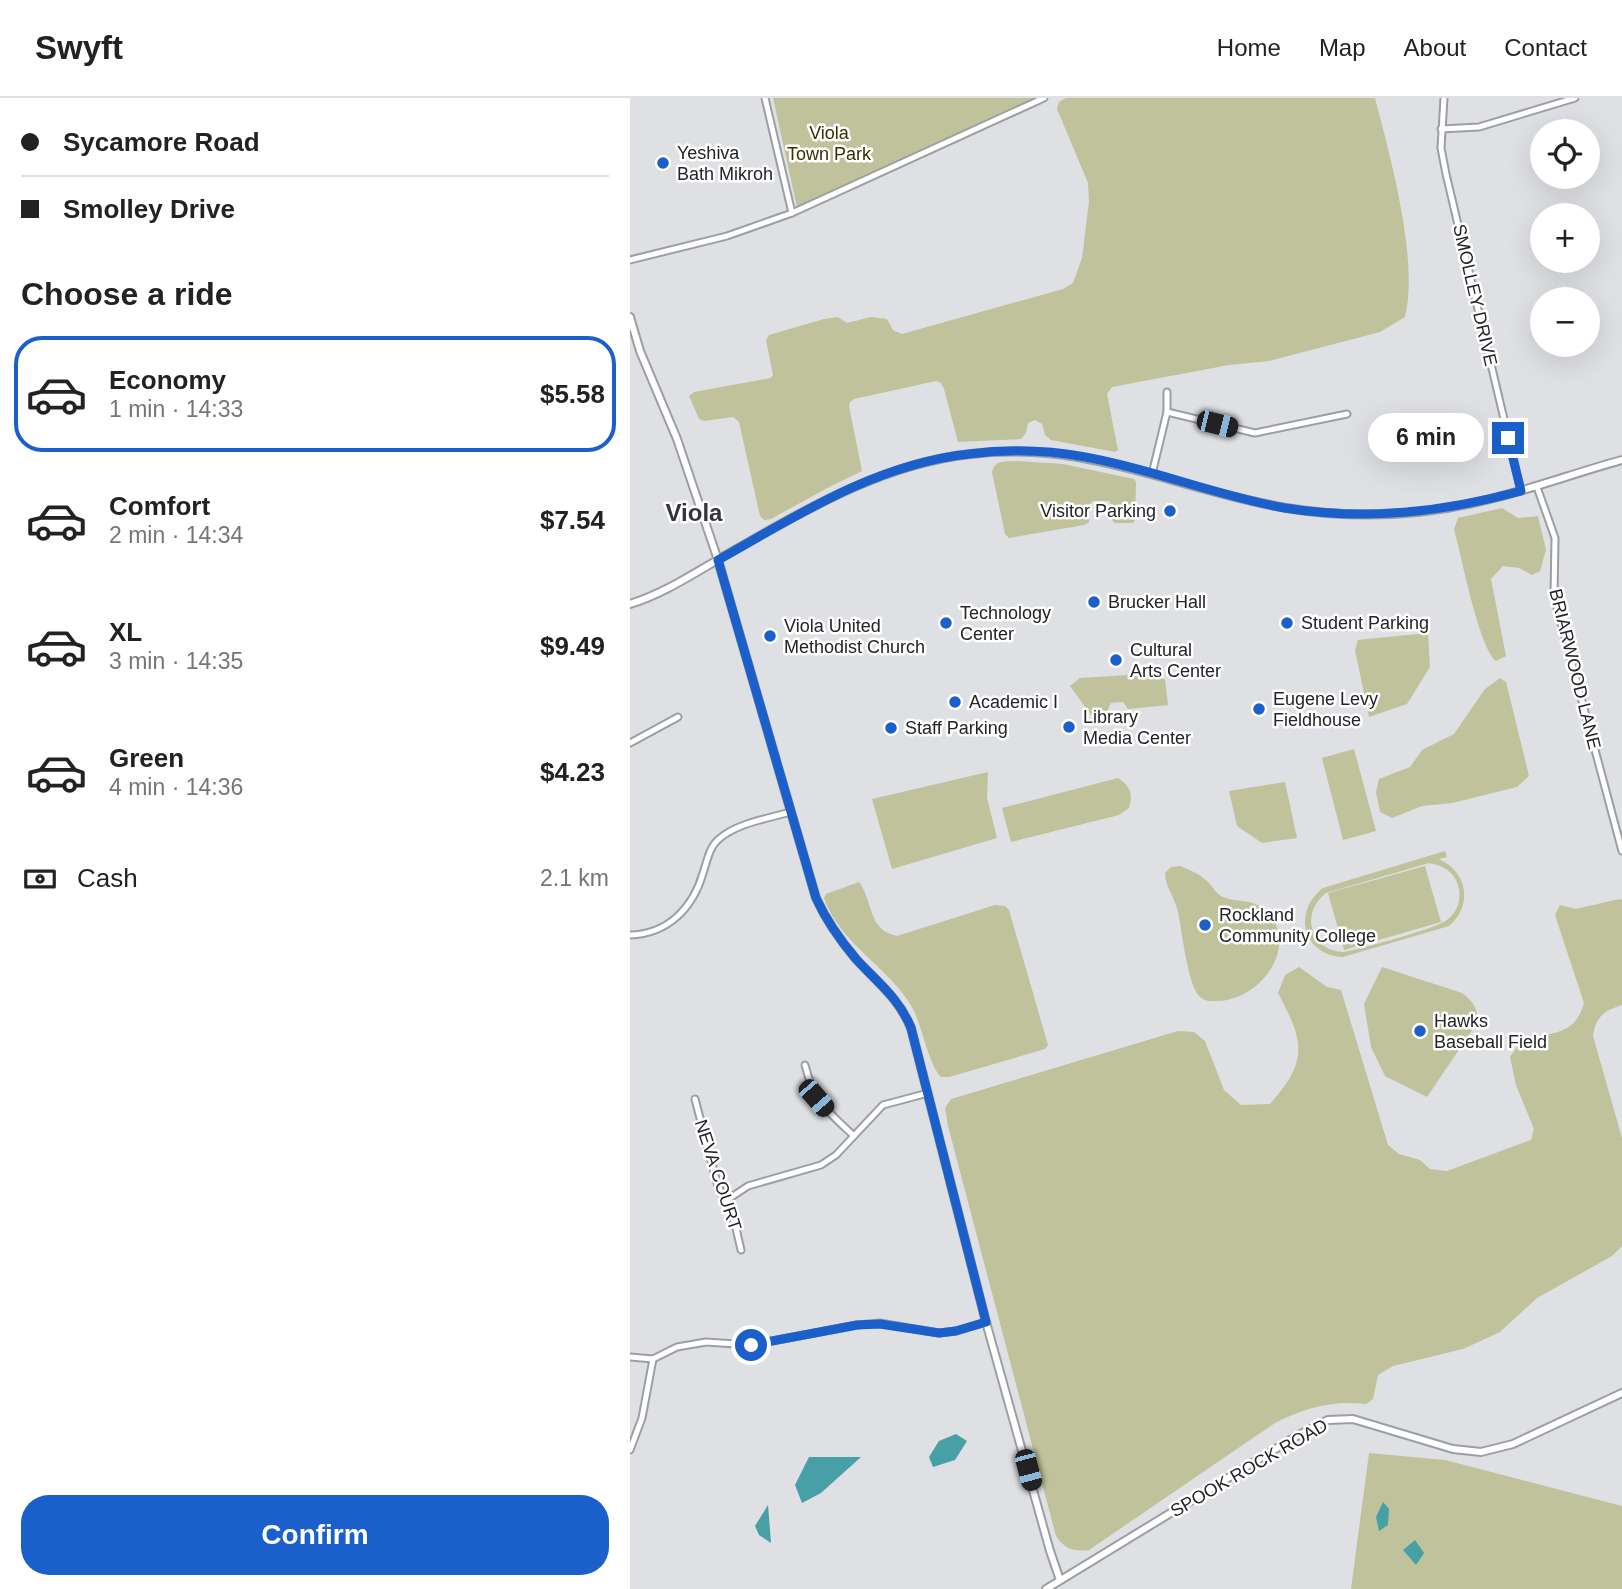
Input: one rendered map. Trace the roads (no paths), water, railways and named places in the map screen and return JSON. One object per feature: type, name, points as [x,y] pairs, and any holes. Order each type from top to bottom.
[{"type":"street","points":[[765,98],[792,213]]},
{"type":"street","points":[[630,260],[727,236],[792,213],[1044,98]]},
{"type":"street","name":"SMOLLEY DRIVE","points":[[1444,98],[1441,148],[1446,174],[1521,491]]},
{"type":"street","points":[[1441,129],[1479,127],[1575,98]]},
{"type":"street","points":[[630,318],[640,351],[677,439],[718,560],[811,885],[822,910],[855,957],[901,1006],[911,1028],[986,1322],[1060,1580]]},
{"type":"street","points":[[1152,474],[1167,412],[1167,392]]},
{"type":"street","points":[[1167,412],[1255,433],[1347,414]]},
{"type":"street","points":[[630,604],[655,595],[844,491],[887,473],[930,460],[981,453],[1035,451],[1085,457],[1269,504],[1320,512],[1359,514],[1451,508],[1537,487],[1622,460]]},
{"type":"street","name":"BRIARWOOD LANE","points":[[1537,487],[1555,538],[1554,596],[1622,851]]},
{"type":"street","points":[[630,743],[678,718]]},
{"type":"street","points":[[630,935],[657,930],[681,915],[697,892],[716,841],[727,833],[790,812]]},
{"type":"street","points":[[805,1065],[816,1098],[853,1136]]},
{"type":"street","points":[[726,1200],[748,1186],[821,1165],[836,1155],[883,1105],[928,1093]]},
{"type":"street","name":"NEVA COURT","points":[[695,1099],[717,1182],[726,1200],[741,1250]]},
{"type":"street","points":[[630,1357],[653,1359],[677,1347],[706,1342],[751,1345],[857,1325],[880,1324],[939,1333],[986,1322]]},
{"type":"street","points":[[630,1450],[642,1418],[653,1359]]},
{"type":"street","name":"SPOOK ROCK ROAD","points":[[1046,1589],[1295,1437],[1328,1420],[1362,1420],[1442,1447],[1481,1452],[1513,1444],[1622,1393]]},
{"type":"water","points":[[956,1434],[967,1441],[955,1460],[933,1467],[929,1457],[939,1441]]},
{"type":"water","points":[[809,1457],[861,1457],[821,1493],[802,1503],[795,1485]]},
{"type":"water","points":[[1383,1502],[1389,1509],[1388,1525],[1379,1531],[1376,1517]]},
{"type":"water","points":[[768,1505],[771,1543],[759,1535],[755,1526]]},
{"type":"water","points":[[1415,1540],[1424,1553],[1416,1565],[1403,1550]]},
{"type":"place","name":"Yeshiva Bath Mikroh","points":[[663,163]]},
{"type":"place","name":"Visitor Parking","points":[[1170,511]]},
{"type":"place","name":"Brucker Hall","points":[[1094,602]]},
{"type":"place","name":"Technology Center","points":[[946,623]]},
{"type":"place","name":"Student Parking","points":[[1287,623]]},
{"type":"place","name":"Viola United Methodist Church","points":[[770,636]]},
{"type":"place","name":"Cultural Arts Center","points":[[1116,660]]},
{"type":"place","name":"Academic I","points":[[955,702]]},
{"type":"place","name":"Eugene Levy Fieldhouse","points":[[1259,709]]},
{"type":"place","name":"Library Media Center","points":[[1069,727]]},
{"type":"place","name":"Staff Parking","points":[[891,728]]},
{"type":"place","name":"Rockland Community College","points":[[1205,925]]},
{"type":"place","name":"Hawks Baseball Field","points":[[1420,1031]]},
{"type":"district","name":"Viola","points":[[694,512]]},
{"type":"park label","name":"Viola Town Park","points":[[829,143]]}]
